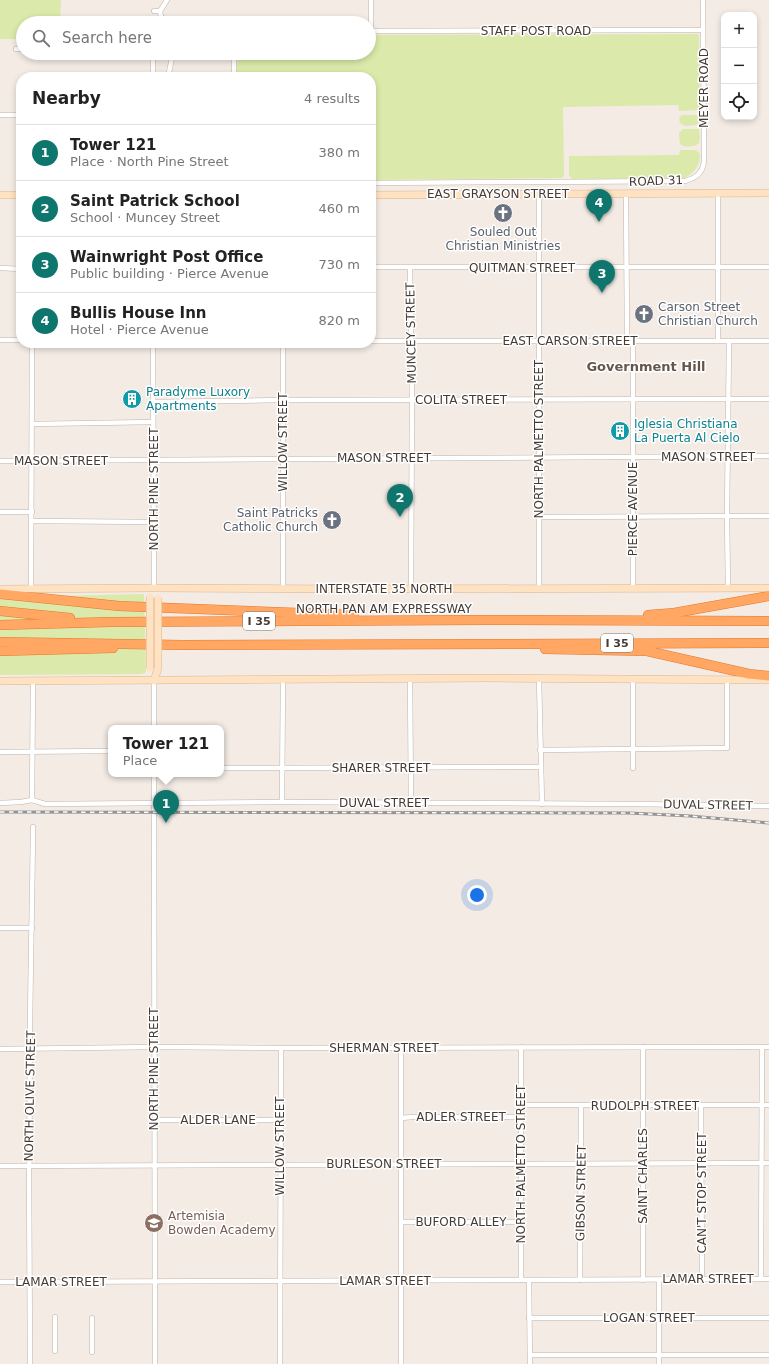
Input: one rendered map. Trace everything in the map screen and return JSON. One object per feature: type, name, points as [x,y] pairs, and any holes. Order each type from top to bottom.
[{"type":"highway","points":[[0,594],[119,606],[365,616],[408,621]]},
{"type":"highway","points":[[484,620],[663,614],[769,596]]},
{"type":"highway","points":[[0,611],[111,622]]},
{"type":"highway","name":"NORTH PAN AM EXPRESSWAY","points":[[0,625],[111,622],[484,620],[769,621]]},
{"type":"highway","name":"I 35","points":[[0,642],[183,645],[769,642]]},
{"type":"highway","points":[[466,643],[564,650],[647,651],[750,674],[769,676]]},
{"type":"highway","points":[[1,651],[87,650],[183,645]]},
{"type":"main road","name":"EAST GRAYSON STREET","points":[[376,195],[769,193]]},
{"type":"main road","points":[[0,195],[16,195]]},
{"type":"main road","name":"NORTH PINE STREET","points":[[154,588],[154,681]]},
{"type":"main road","name":"INTERSTATE 35 NORTH","points":[[0,589],[769,588]]},
{"type":"main road","points":[[0,681],[539,678],[769,680]]},
{"type":"street","points":[[161,16],[160,11],[167,0]]},
{"type":"street","points":[[370,16],[371,0]]},
{"type":"street","name":"MEYER ROAD","points":[[700,174],[704,167],[703,0]]},
{"type":"street","points":[[154,11],[160,11]]},
{"type":"street","name":"STAFF POST ROAD","points":[[376,31],[704,30]]},
{"type":"street","points":[[153,60],[153,72]]},
{"type":"street","points":[[169,72],[172,60]]},
{"type":"street","points":[[234,60],[234,72]]},
{"type":"street","points":[[0,115],[16,115]]},
{"type":"street","name":"ROAD 31","points":[[376,183],[685,181],[700,174]]},
{"type":"street","points":[[718,193],[718,341]]},
{"type":"street","name":"NORTH PALMETTO STREET","points":[[539,588],[538,400],[540,194]]},
{"type":"street","name":"PIERCE AVENUE","points":[[626,194],[627,336],[633,341],[633,588]]},
{"type":"street","name":"QUITMAN STREET","points":[[376,267],[769,267]]},
{"type":"street","points":[[0,268],[16,269]]},
{"type":"street","name":"MUNCEY STREET","points":[[410,268],[412,400],[411,589]]},
{"type":"street","points":[[0,340],[16,340]]},
{"type":"street","name":"EAST CARSON STREET","points":[[376,341],[769,341]]},
{"type":"street","points":[[728,588],[729,341]]},
{"type":"street","points":[[31,589],[32,348]]},
{"type":"street","name":"NORTH PINE STREET","points":[[153,348],[154,588]]},
{"type":"street","name":"WILLOW STREET","points":[[283,348],[283,589]]},
{"type":"street","name":"COLITA STREET","points":[[154,402],[283,400],[769,399]]},
{"type":"street","points":[[32,424],[154,422]]},
{"type":"street","name":"MASON STREET","points":[[0,461],[769,456]]},
{"type":"street","points":[[0,512],[32,512]]},
{"type":"street","points":[[539,517],[769,516]]},
{"type":"street","points":[[32,521],[154,522]]},
{"type":"street","points":[[539,678],[542,804]]},
{"type":"street","points":[[410,679],[411,804]]},
{"type":"street","points":[[633,679],[633,768]]},
{"type":"street","points":[[282,680],[282,802]]},
{"type":"street","points":[[540,750],[727,748],[727,680]]},
{"type":"street","points":[[32,800],[33,681]]},
{"type":"street","name":"NORTH PINE STREET","points":[[154,681],[154,725]]},
{"type":"street","points":[[0,752],[108,751]]},
{"type":"street","name":"SHARER STREET","points":[[224,768],[541,767]]},
{"type":"street","name":"NORTH PINE STREET","points":[[154,777],[155,1364]]},
{"type":"street","name":"DUVAL STREET","points":[[0,803],[32,800],[45,804],[282,802],[769,806]]},
{"type":"street","name":"NORTH OLIVE STREET","points":[[30,1364],[29,1165],[33,828]]},
{"type":"street","points":[[0,928],[32,928]]},
{"type":"street","name":"SHERMAN STREET","points":[[0,1049],[154,1047],[769,1047]]},
{"type":"street","name":"NORTH PALMETTO STREET","points":[[521,1047],[521,1280]]},
{"type":"street","name":"SAINT CHARLES","points":[[643,1047],[644,1280]]},
{"type":"street","points":[[761,1279],[762,1047]]},
{"type":"street","name":"WILLOW STREET","points":[[280,1364],[281,1048]]},
{"type":"street","points":[[401,1048],[401,1364]]},
{"type":"street","name":"RUDOLPH STREET","points":[[521,1106],[769,1105]]},
{"type":"street","name":"GIBSON STREET","points":[[580,1280],[581,1106]]},
{"type":"street","name":"CAN'T STOP STREET","points":[[701,1106],[702,1280]]},
{"type":"street","name":"ADLER STREET","points":[[401,1118],[522,1117]]},
{"type":"street","name":"ALDER LANE","points":[[155,1120],[280,1120]]},
{"type":"street","name":"BURLESON STREET","points":[[0,1166],[769,1163]]},
{"type":"street","name":"BUFORD ALLEY","points":[[401,1222],[521,1222]]},
{"type":"street","name":"LAMAR STREET","points":[[0,1282],[769,1279]]},
{"type":"street","points":[[529,1280],[530,1364]]},
{"type":"street","points":[[659,1280],[659,1364]]},
{"type":"street","points":[[55,1317],[55,1351]]},
{"type":"street","points":[[92,1318],[92,1352]]},
{"type":"street","name":"LOGAN STREET","points":[[529,1318],[769,1318]]},
{"type":"street","points":[[530,1355],[769,1355]]},
{"type":"green space","points":[[0,0],[61,0],[60,16],[16,16],[16,39],[0,39]]},
{"type":"green space","points":[[698,34],[700,107],[698,110],[679,111],[678,105],[563,107],[564,175],[561,178],[376,180],[376,72],[236,72],[238,60],[376,60],[376,35]]},
{"type":"green space","points":[[682,115],[696,115],[699,117],[699,123],[696,125],[685,126],[680,123],[679,118]]},
{"type":"green space","points":[[683,129],[699,129],[699,143],[690,146],[680,144],[679,133]]},
{"type":"green space","points":[[680,150],[696,150],[700,154],[699,162],[696,168],[685,178],[572,179],[569,175],[569,156],[679,155]]},
{"type":"green space","points":[[0,593],[55,596],[144,594],[145,673],[0,675]]},
{"type":"railway","points":[[0,812],[629,813],[690,816],[769,823]]},
{"type":"place","name":"Souled Out Christian Ministries","points":[[503,213]]},
{"type":"place","name":"Bullis House Inn","points":[[599,222]]},
{"type":"place","name":"Wainwright Post Office","points":[[602,293]]},
{"type":"place","name":"Carson Street Christian Church","points":[[644,314]]},
{"type":"place","name":"Paradyme Luxory Apartments","points":[[132,399]]},
{"type":"place","name":"Iglesia Christiana La Puerta Al Cielo","points":[[620,431]]},
{"type":"place","name":"Saint Patrick School","points":[[400,517]]},
{"type":"place","name":"Saint Patricks Catholic Church","points":[[332,520]]},
{"type":"place","name":"Tower 121","points":[[166,823]]},
{"type":"place","name":"Artemisia Bowden Academy","points":[[154,1223]]},
{"type":"district","name":"Government Hill","points":[[646,366]]}]
